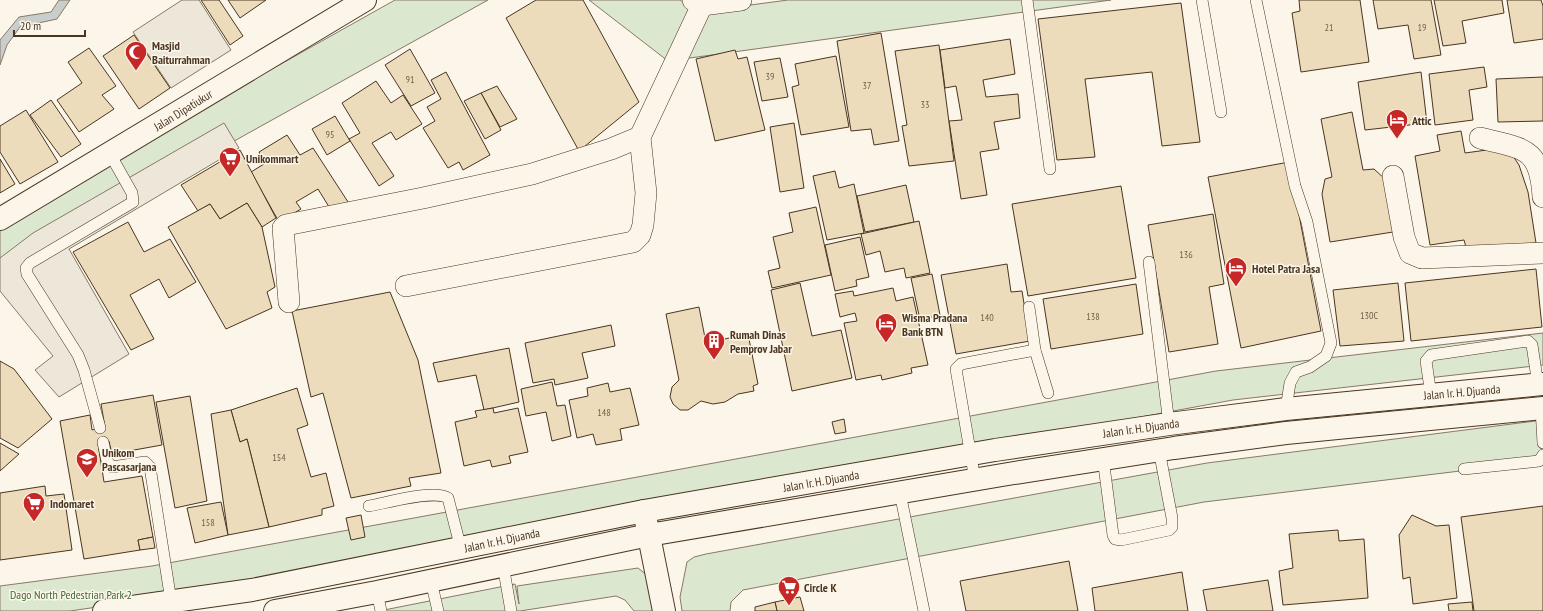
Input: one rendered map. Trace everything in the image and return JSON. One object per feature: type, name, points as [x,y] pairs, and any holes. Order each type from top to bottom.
[{"type":"main road","name":"Jalan Dipatiukur","points":[[0,219],[365,0]]},
{"type":"main road","name":"Jalan Ir. H. Djuanda","points":[[104,611],[252,590],[644,511],[971,454],[1169,424],[1286,409],[1541,384]]},
{"type":"main road","points":[[1375,400],[1378,424]]},
{"type":"main road","name":"Jalan Ir. H. Djuanda","points":[[275,611],[379,602],[431,581],[649,535],[1103,458],[1286,434],[1542,408]]},
{"type":"main road","points":[[1286,409],[1286,434]]},
{"type":"main road","points":[[644,511],[664,611]]},
{"type":"street","points":[[406,286],[633,242],[640,235],[643,225],[646,193],[640,138],[698,3],[741,0]]},
{"type":"street","points":[[290,302],[283,228],[286,225],[423,198],[532,174],[611,149],[640,138]]},
{"type":"street","points":[[1480,138],[1524,150],[1532,156],[1539,167],[1543,197]]},
{"type":"street","points":[[1393,176],[1404,237],[1410,253],[1422,258],[1543,252]]},
{"type":"lane","points":[[1027,0],[1050,169]]},
{"type":"lane","points":[[1202,0],[1220,112]]},
{"type":"lane","points":[[1256,0],[1295,186],[1307,222],[1331,343],[1326,356],[1310,367],[1296,372],[1290,383],[1286,409]]},
{"type":"lane","points":[[100,428],[84,370],[78,355],[27,274],[26,268],[30,263],[133,202],[132,193],[110,154]]},
{"type":"lane","points":[[1149,262],[1169,424]]},
{"type":"lane","points":[[1029,307],[1035,350],[1048,393]]},
{"type":"lane","points":[[1431,395],[1426,361],[1431,355],[1528,341],[1532,345],[1541,384]]},
{"type":"lane","points":[[975,480],[956,369],[961,364],[1035,350]]},
{"type":"lane","points":[[1542,408],[1543,443]]},
{"type":"lane","points":[[103,442],[107,461],[112,467],[145,462],[150,467],[171,601]]},
{"type":"lane","points":[[1103,458],[1113,535],[1116,539],[1121,540],[1168,530],[1172,527],[1172,518],[1159,450]]},
{"type":"lane","points":[[1464,469],[1539,461],[1543,455]]},
{"type":"lane","points":[[900,493],[924,611]]},
{"type":"lane","points":[[369,506],[429,495],[443,495],[448,498],[461,549]]},
{"type":"lane","points":[[503,565],[511,611]]},
{"type":"lane","points":[[431,581],[438,611]]},
{"type":"green space","points":[[395,0],[488,0],[191,165],[0,280],[0,228],[231,92]]},
{"type":"green space","points":[[589,0],[680,0],[698,12],[788,0],[1111,0],[668,61]]},
{"type":"green space","name":"Dago North Pedestrian Park 2","points":[[1543,333],[1543,365],[1233,400],[166,597],[70,611],[0,611],[0,586],[152,566],[1216,371]]},
{"type":"green space","points":[[1543,420],[1543,461],[1204,502],[743,590],[731,602],[730,611],[682,611],[680,597],[687,562],[694,557],[706,554],[1207,463]]},
{"type":"green space","points":[[638,568],[653,580],[670,611],[634,611],[625,600],[616,596],[520,611],[379,611],[515,584],[519,604],[517,586]]},
{"type":"shaded area","points":[[59,0],[70,0],[57,19],[20,27],[7,45],[0,65],[0,40],[19,17],[51,12]]},
{"type":"shaded area","points":[[182,0],[199,0],[231,50],[171,88],[133,32]]},
{"type":"shaded area","points":[[224,123],[239,148],[69,249],[129,354],[59,397],[35,370],[53,356],[0,291],[0,258],[33,233]]},
{"type":"building","points":[[201,0],[219,0],[243,36],[230,45]]},
{"type":"building","points":[[228,0],[266,0],[240,18]]},
{"type":"building","points":[[536,0],[583,0],[639,102],[579,151],[506,18]]},
{"type":"building","points":[[1299,0],[1360,0],[1369,62],[1301,72],[1292,13],[1300,11]]},
{"type":"building","points":[[1373,0],[1431,0],[1441,55],[1414,59],[1408,25],[1378,29]]},
{"type":"building","points":[[1434,0],[1502,0],[1504,13],[1462,21],[1466,43],[1443,46]]},
{"type":"building","points":[[1507,0],[1541,0],[1543,6],[1543,39],[1514,43]]},
{"type":"building","points":[[1181,3],[1200,142],[1162,146],[1152,72],[1085,79],[1095,157],[1057,160],[1038,19]]},
{"type":"building","points":[[881,33],[899,141],[874,145],[871,129],[851,131],[837,41]]},
{"type":"building","name":"Masjid Baiturrahman","points":[[134,35],[170,88],[139,109],[103,56]]},
{"type":"building","points":[[1010,39],[1015,74],[983,80],[986,97],[1018,94],[1020,118],[994,122],[999,149],[980,152],[987,195],[961,199],[949,121],[962,120],[956,86],[945,88],[940,50]]},
{"type":"building","points":[[939,45],[954,161],[909,166],[902,126],[907,125],[895,51]]},
{"type":"building","points":[[89,48],[116,86],[102,95],[114,109],[79,132],[57,100],[82,83],[68,62]]},
{"type":"building","points":[[410,49],[435,93],[411,106],[385,65]]},
{"type":"building","points":[[735,50],[738,59],[747,57],[765,130],[715,141],[696,59]]},
{"type":"building","points":[[836,56],[849,127],[801,135],[792,87],[799,85],[795,64]]},
{"type":"building","points":[[780,58],[788,97],[762,101],[754,62]]},
{"type":"building","points":[[1484,67],[1487,87],[1469,90],[1473,120],[1435,125],[1429,74]]},
{"type":"building","points":[[446,72],[490,155],[463,170],[459,162],[448,168],[423,128],[435,121],[427,107],[441,99],[431,80]]},
{"type":"building","points":[[1421,72],[1427,123],[1365,130],[1358,82]]},
{"type":"building","points":[[1543,77],[1543,121],[1498,122],[1496,79]]},
{"type":"building","points":[[376,81],[391,103],[403,95],[422,124],[396,140],[391,132],[372,143],[394,176],[379,186],[349,139],[360,133],[342,103]]},
{"type":"building","points":[[497,86],[517,119],[500,127],[481,93]]},
{"type":"building","points":[[481,93],[501,130],[485,139],[464,101]]},
{"type":"building","points":[[51,100],[81,144],[61,157],[30,115]]},
{"type":"building","points":[[26,110],[58,162],[20,184],[0,152],[0,126]]},
{"type":"building","points":[[1352,112],[1363,170],[1374,169],[1386,180],[1393,232],[1330,242],[1322,194],[1325,179],[1332,177],[1321,119]]},
{"type":"building","points":[[335,116],[350,141],[327,155],[312,129]]},
{"type":"building","points":[[794,123],[804,188],[780,192],[770,127]]},
{"type":"building","points":[[1461,131],[1465,153],[1494,149],[1513,156],[1519,165],[1528,192],[1536,243],[1467,251],[1464,240],[1430,245],[1415,156],[1440,151],[1437,135]]},
{"type":"building","points":[[287,135],[300,155],[313,148],[350,205],[334,215],[318,189],[296,202],[301,209],[279,222],[251,172],[264,164],[259,152]]},
{"type":"building","points":[[240,150],[276,218],[262,227],[247,203],[220,219],[210,204],[198,211],[181,185]]},
{"type":"building","points":[[0,159],[15,184],[0,193]]},
{"type":"building","points":[[1289,162],[1321,331],[1241,348],[1208,177]]},
{"type":"building","points":[[835,171],[839,188],[854,184],[864,233],[827,240],[813,176]]},
{"type":"building","points":[[906,185],[914,222],[865,232],[857,196]]},
{"type":"building","points":[[1121,186],[1136,278],[1028,296],[1012,204]]},
{"type":"building","points":[[247,203],[262,227],[275,287],[267,292],[272,308],[226,329],[168,227],[210,204],[220,219]]},
{"type":"building","points":[[816,207],[831,275],[772,288],[768,271],[780,268],[773,237],[793,232],[789,213]]},
{"type":"building","points":[[1213,214],[1224,284],[1209,287],[1218,344],[1169,352],[1148,225]]},
{"type":"building","points":[[919,221],[930,273],[906,278],[904,268],[885,272],[880,251],[866,255],[861,234]]},
{"type":"building","points":[[128,222],[144,252],[170,239],[196,282],[169,298],[159,279],[130,295],[154,339],[131,350],[73,252]]},
{"type":"building","points":[[860,237],[869,277],[856,280],[857,286],[835,291],[825,245]]},
{"type":"building","points":[[1007,264],[1011,292],[1022,291],[1030,341],[956,354],[941,275]]},
{"type":"building","points":[[1536,269],[1542,327],[1411,341],[1405,283]]},
{"type":"building","points":[[932,274],[940,315],[920,320],[911,278]]},
{"type":"building","points":[[800,283],[812,336],[841,330],[852,378],[792,391],[771,290]]},
{"type":"building","points":[[1398,283],[1404,341],[1340,346],[1333,290]]},
{"type":"building","points":[[1136,284],[1143,334],[1051,349],[1043,299]]},
{"type":"building","name":"Wisma Pradana Bank BTN","points":[[893,288],[896,301],[913,297],[928,365],[911,368],[912,373],[882,380],[881,375],[856,380],[844,323],[857,321],[855,313],[840,317],[835,294],[853,291],[854,296]]},
{"type":"building","points":[[390,292],[418,360],[441,473],[409,478],[411,486],[351,498],[323,393],[311,397],[292,311]]},
{"type":"building","name":"Rumah Dinas Pemprov Jabar","points":[[699,307],[706,343],[748,334],[758,384],[753,386],[754,391],[738,394],[725,402],[713,404],[701,401],[688,410],[680,410],[673,404],[670,397],[672,387],[679,380],[666,314]]},
{"type":"building","points":[[611,325],[615,346],[582,353],[588,378],[555,385],[554,379],[533,383],[525,343]]},
{"type":"building","points":[[509,348],[519,402],[484,410],[476,375],[438,382],[433,363]]},
{"type":"building","points":[[0,361],[14,369],[52,419],[18,448],[0,438]]},
{"type":"building","points":[[552,382],[557,406],[565,405],[571,436],[552,441],[546,412],[526,416],[521,389]]},
{"type":"building","points":[[608,383],[610,392],[630,388],[639,425],[620,429],[622,440],[596,445],[593,434],[577,438],[569,400],[588,396],[587,388]]},
{"type":"building","points":[[297,388],[308,425],[297,429],[311,477],[326,473],[334,506],[322,509],[322,515],[269,527],[247,439],[240,442],[231,410]]},
{"type":"building","name":"Unikom Pascasarjana","points":[[153,395],[162,445],[112,454],[109,441],[98,444],[104,482],[142,476],[153,537],[138,540],[140,550],[84,559],[60,421],[90,415],[92,430],[105,427],[101,404]]},
{"type":"building","points":[[190,396],[207,501],[175,508],[156,402]]},
{"type":"building","points":[[493,408],[494,413],[518,408],[528,452],[509,456],[511,463],[492,467],[490,460],[464,466],[455,422],[477,417],[475,411]]},
{"type":"building","points":[[231,410],[240,442],[247,439],[269,527],[228,535],[211,414]]},
{"type":"building","points":[[844,419],[846,432],[835,434],[832,422]]},
{"type":"building","points":[[0,443],[19,454],[0,471]]},
{"type":"building","name":"Indomaret","points":[[45,486],[46,496],[64,494],[72,550],[0,560],[0,493]]},
{"type":"building","points":[[221,502],[228,535],[195,543],[187,508]]},
{"type":"building","points":[[1543,506],[1543,611],[1474,611],[1461,517]]},
{"type":"building","points":[[361,515],[365,537],[351,540],[346,518]]},
{"type":"building","points":[[1412,515],[1436,526],[1449,525],[1457,598],[1413,604],[1410,577],[1403,579],[1399,535]]},
{"type":"building","points":[[1338,530],[1339,541],[1364,539],[1368,598],[1283,605],[1279,571],[1293,568],[1289,534]]},
{"type":"building","points":[[153,537],[155,548],[140,550],[138,540]]},
{"type":"building","points":[[1069,561],[1078,611],[966,611],[960,581]]},
{"type":"building","points":[[1182,572],[1188,611],[1095,611],[1092,588]]},
{"type":"building","points":[[1268,580],[1273,611],[1207,611],[1203,590]]},
{"type":"building","name":"Circle K","points":[[800,597],[804,611],[777,611],[775,602]]},
{"type":"building","points":[[775,602],[777,611],[755,611],[755,607]]},
{"type":"building","points":[[1472,602],[1473,611],[1449,611],[1448,604]]},
{"type":"place","name":"Masjid Baiturrahman","points":[[136,72]]},
{"type":"place","name":"Attic","points":[[1397,140]]},
{"type":"place","name":"Unikommart","points":[[230,178]]},
{"type":"place","name":"Hotel Patra Jasa","points":[[1236,288]]},
{"type":"place","name":"Wisma Pradana Bank BTN","points":[[886,344]]},
{"type":"place","name":"Rumah Dinas Pemprov Jabar","points":[[714,360]]},
{"type":"place","name":"Unikom Pascasarjana","points":[[87,478]]},
{"type":"place","name":"Indomaret","points":[[34,522]]},
{"type":"place","name":"Circle K","points":[[789,606]]}]
